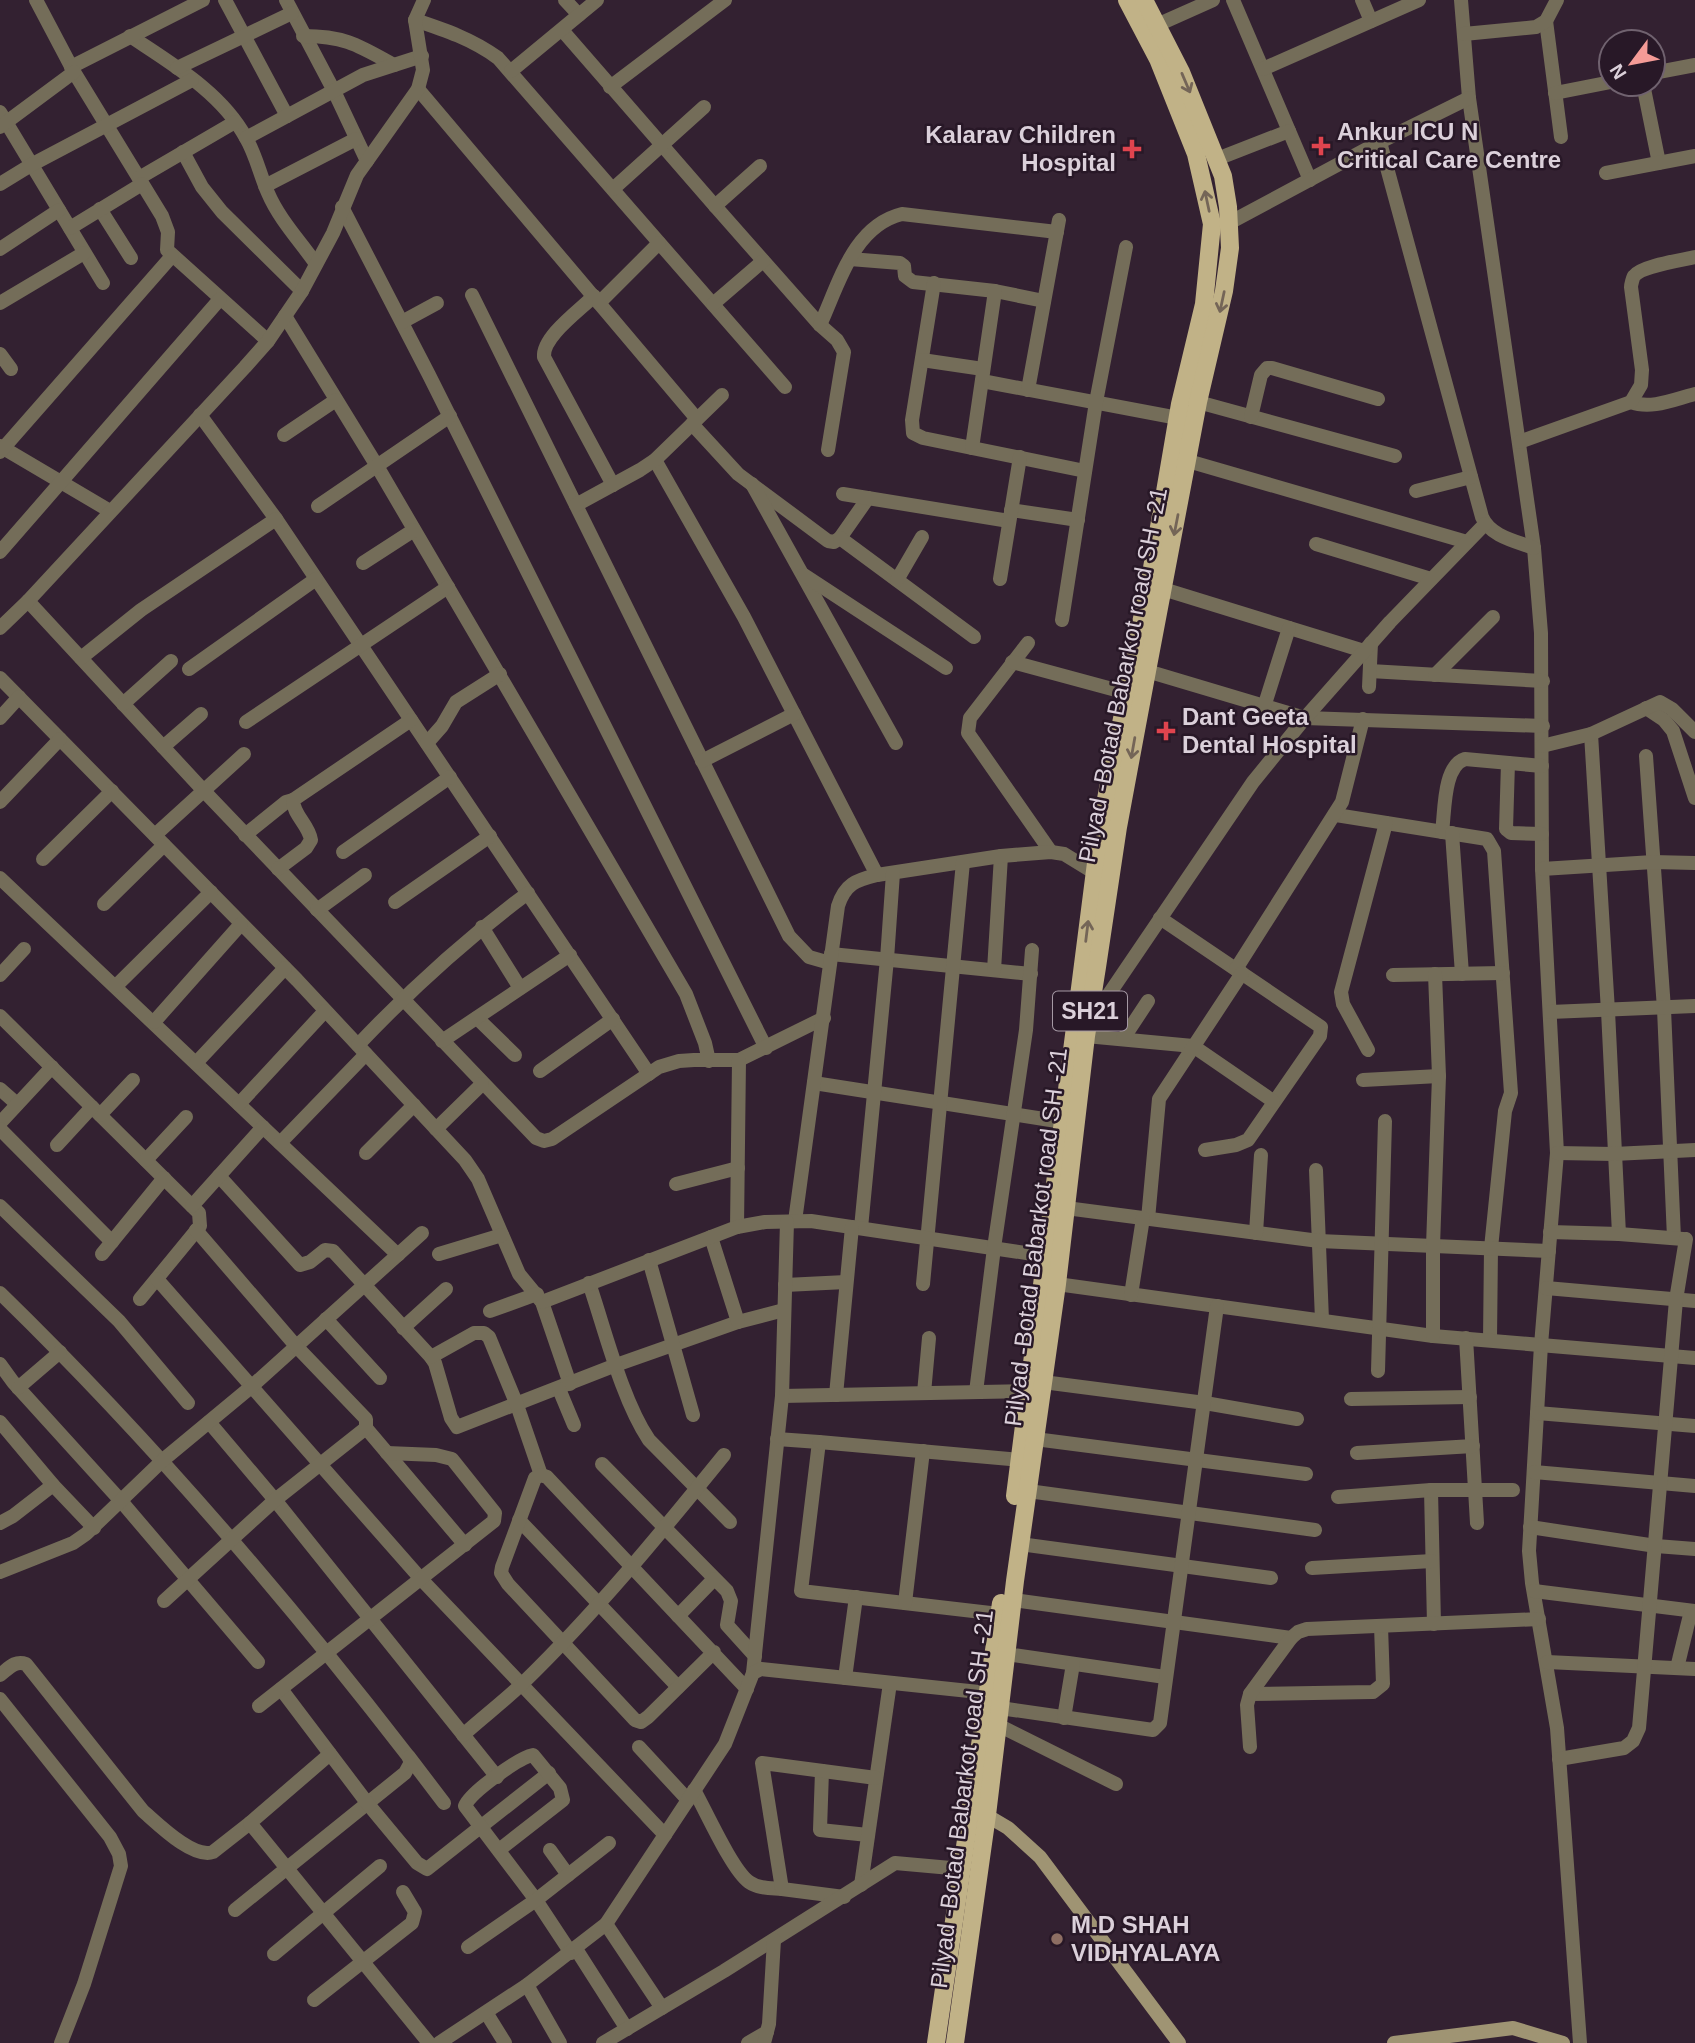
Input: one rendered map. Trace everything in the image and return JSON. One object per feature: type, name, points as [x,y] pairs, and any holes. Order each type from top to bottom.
[{"type":"main road","name":"Pilyad -Botad Babarkot road SH -21","points":[[936,2043],[1020,1460],[1057,1284],[1087,1031],[1095,873],[1101,824],[1152,568],[1178,418],[1204,304],[1212,224],[1196,155],[1158,58],[1128,0]]},
{"type":"main road","name":"Pilyad -Botad Babarkot road SH -21","points":[[955,2043],[1035,1439],[1036,1387],[1046,1256],[1063,1122],[1090,966],[1198,402],[1224,291],[1230,248],[1223,176],[1181,72],[1144,0]]},
{"type":"street","points":[[103,283],[2,121],[73,70],[130,36],[203,0]]},
{"type":"street","points":[[225,0],[287,116]]},
{"type":"street","points":[[0,628],[268,341],[302,291],[332,233],[357,175],[422,80],[422,57],[415,20],[424,0]]},
{"type":"street","points":[[565,0],[579,15]]},
{"type":"street","points":[[511,71],[597,0]]},
{"type":"street","points":[[1157,25],[1213,0]]},
{"type":"street","points":[[1233,0],[1310,180]]},
{"type":"street","points":[[1362,0],[1371,21]]},
{"type":"street","points":[[1262,69],[1419,0]]},
{"type":"street","points":[[1461,0],[1469,98],[1540,603],[1543,681],[1542,869],[1557,1153],[1541,1345],[1529,1551],[1557,1728],[1580,2043]]},
{"type":"street","points":[[1464,34],[1536,27],[1546,21],[1557,0]]},
{"type":"street","points":[[39,1],[73,70],[166,224],[167,250],[268,341]]},
{"type":"street","points":[[610,87],[722,1]]},
{"type":"street","points":[[177,68],[244,37],[289,7],[334,91],[367,161]]},
{"type":"street","points":[[415,20],[480,45],[511,71],[785,387]]},
{"type":"street","points":[[1546,21],[1561,136]]},
{"type":"street","points":[[562,30],[763,261],[820,325],[838,340],[844,352],[828,450]]},
{"type":"street","points":[[130,36],[217,100],[235,122],[246,138],[276,208],[316,264]]},
{"type":"street","points":[[303,36],[343,38],[394,65]]},
{"type":"street","points":[[246,138],[363,75],[422,57]]},
{"type":"street","points":[[1667,70],[1695,65]]},
{"type":"street","points":[[0,184],[106,124],[192,80]]},
{"type":"street","points":[[1555,93],[1597,85]]},
{"type":"street","points":[[418,89],[596,299],[738,474],[818,535],[834,542],[841,538],[868,498]]},
{"type":"street","points":[[1229,223],[1469,98]]},
{"type":"street","points":[[1646,98],[1659,163]]},
{"type":"street","points":[[613,189],[704,107]]},
{"type":"street","points":[[69,228],[183,152],[235,122]]},
{"type":"street","points":[[1217,159],[1289,131]]},
{"type":"street","points":[[265,186],[356,139]]},
{"type":"street","points":[[1380,142],[1485,524],[1497,534],[1534,548]]},
{"type":"street","points":[[183,152],[202,187],[222,212],[302,291]]},
{"type":"street","points":[[1606,173],[1695,156]]},
{"type":"street","points":[[715,206],[760,166]]},
{"type":"street","points":[[342,207],[450,416],[766,1048]]},
{"type":"street","points":[[100,209],[131,258]]},
{"type":"street","points":[[0,248],[59,210]]},
{"type":"street","points":[[820,325],[849,259],[863,238],[889,217],[902,214],[1058,226],[1028,390]]},
{"type":"street","points":[[613,485],[544,357],[543,349],[549,340],[659,243]]},
{"type":"street","points":[[1062,620],[1096,402],[1126,247]]},
{"type":"street","points":[[0,303],[84,253]]},
{"type":"street","points":[[110,511],[1,448],[172,256]]},
{"type":"street","points":[[1519,442],[1631,402],[1641,385],[1642,370],[1631,287],[1633,276],[1652,267],[1695,257]]},
{"type":"street","points":[[849,259],[900,263],[904,265],[908,280],[995,291],[1044,301]]},
{"type":"street","points":[[713,304],[763,261]]},
{"type":"street","points":[[934,284],[912,419],[913,433],[923,438],[1086,471]]},
{"type":"street","points":[[972,448],[995,291]]},
{"type":"street","points":[[472,295],[789,936],[809,957],[887,959],[1031,974]]},
{"type":"street","points":[[0,552],[220,299]]},
{"type":"street","points":[[402,322],[437,303]]},
{"type":"street","points":[[285,316],[377,466],[686,994],[709,1060]]},
{"type":"street","points":[[0,354],[11,369]]},
{"type":"street","points":[[922,360],[983,375],[1028,390],[1178,418]]},
{"type":"street","points":[[1251,416],[1261,375],[1267,368],[1378,399]]},
{"type":"street","points":[[1631,402],[1649,406],[1695,394]]},
{"type":"street","points":[[576,505],[655,460],[722,395]]},
{"type":"street","points":[[284,435],[336,400]]},
{"type":"street","points":[[1198,402],[1395,456]]},
{"type":"street","points":[[200,415],[276,519],[649,1074]]},
{"type":"street","points":[[318,506],[450,416]]},
{"type":"street","points":[[1000,579],[1020,457]]},
{"type":"street","points":[[655,460],[744,617],[877,876]]},
{"type":"street","points":[[1188,461],[1467,542]]},
{"type":"street","points":[[1416,491],[1471,477]]},
{"type":"street","points":[[752,484],[896,743]]},
{"type":"street","points":[[843,494],[1010,516],[1078,520]]},
{"type":"street","points":[[81,658],[141,610],[276,519]]},
{"type":"street","points":[[1273,1101],[1193,1046],[1123,1040],[1087,1031],[1253,782],[1368,647],[1485,524]]},
{"type":"street","points":[[363,563],[414,530]]},
{"type":"street","points":[[897,580],[922,537]]},
{"type":"street","points":[[841,538],[974,637]]},
{"type":"street","points":[[1316,544],[1431,579]]},
{"type":"street","points":[[802,573],[946,668]]},
{"type":"street","points":[[189,669],[316,579]]},
{"type":"street","points":[[246,722],[448,587]]},
{"type":"street","points":[[1163,589],[1289,628],[1368,647]]},
{"type":"street","points":[[28,601],[482,1084],[526,1129],[544,1141],[552,1139],[659,1067],[679,1061],[739,1060],[824,1018]]},
{"type":"street","points":[[1435,675],[1493,617]]},
{"type":"street","points":[[1264,707],[1289,628]]},
{"type":"street","points":[[1028,643],[970,718],[968,733],[1051,852]]},
{"type":"street","points":[[1368,647],[1368,687]]},
{"type":"street","points":[[123,704],[171,661]]},
{"type":"street","points":[[1012,662],[1127,693]]},
{"type":"street","points":[[1147,671],[1305,718],[1543,726]]},
{"type":"street","points":[[1370,671],[1543,681]]},
{"type":"street","points":[[427,743],[442,726],[456,702],[500,674]]},
{"type":"street","points":[[0,678],[285,968],[472,1169],[519,1274],[539,1298],[574,1425]]},
{"type":"street","points":[[0,718],[19,697]]},
{"type":"street","points":[[1542,746],[1591,734],[1660,702],[1672,709],[1695,732]]},
{"type":"street","points":[[1646,708],[1664,720],[1673,731],[1695,798]]},
{"type":"street","points":[[163,747],[201,714]]},
{"type":"street","points":[[702,761],[794,714]]},
{"type":"street","points":[[1132,1295],[1145,1218],[1159,1099],[1336,815],[1347,788],[1363,719]]},
{"type":"street","points":[[246,835],[286,802],[293,800],[411,720]]},
{"type":"street","points":[[1591,734],[1619,1234]]},
{"type":"street","points":[[0,802],[60,739]]},
{"type":"street","points":[[104,904],[203,790],[244,754]]},
{"type":"street","points":[[1559,1759],[1624,1748],[1633,1741],[1639,1728],[1676,1300],[1685,1239],[1671,1152],[1646,756]]},
{"type":"street","points":[[1462,974],[1447,832],[1449,776],[1454,765],[1465,759],[1542,766]]},
{"type":"street","points":[[1508,763],[1506,829],[1511,833],[1542,834]]},
{"type":"street","points":[[343,852],[450,777]]},
{"type":"street","points":[[43,859],[112,791]]},
{"type":"street","points":[[278,869],[306,848],[311,839],[293,806],[293,800]]},
{"type":"street","points":[[1336,815],[1487,839],[1494,851],[1511,1093],[1505,1111],[1492,1248],[1490,1340]]},
{"type":"street","points":[[1368,1050],[1343,1004],[1341,992],[1387,823]]},
{"type":"street","points":[[395,902],[490,836]]},
{"type":"street","points":[[439,2043],[527,1985],[606,1924],[725,1744],[753,1673],[782,1396],[785,1285],[791,1221],[824,1018],[838,906],[845,889],[858,880],[893,873],[1001,856],[1051,852],[1064,854],[1095,873]]},
{"type":"street","points":[[993,970],[1001,856]]},
{"type":"street","points":[[923,1284],[963,862]]},
{"type":"street","points":[[1542,869],[1654,862],[1695,863]]},
{"type":"street","points":[[836,1395],[846,1282],[857,1228],[874,1093],[893,873]]},
{"type":"street","points":[[317,910],[365,875]]},
{"type":"street","points":[[3,886],[116,986],[398,1255]]},
{"type":"street","points":[[116,986],[211,892]]},
{"type":"street","points":[[280,1143],[362,1050],[402,999],[482,928],[528,893]]},
{"type":"street","points":[[1160,918],[1321,1027],[1320,1036],[1248,1140],[1236,1145],[1205,1150]]},
{"type":"street","points":[[153,1022],[242,924]]},
{"type":"street","points":[[482,928],[520,988]]},
{"type":"street","points":[[0,975],[24,949]]},
{"type":"street","points":[[976,1392],[1026,1030],[1032,950]]},
{"type":"street","points":[[442,1041],[570,955]]},
{"type":"street","points":[[196,1063],[285,968]]},
{"type":"street","points":[[1393,975],[1503,973]]},
{"type":"street","points":[[1433,1336],[1439,1076],[1435,974]]},
{"type":"street","points":[[1123,1040],[1148,1001]]},
{"type":"street","points":[[1550,1013],[1695,1006]]},
{"type":"street","points":[[239,1104],[326,1011]]},
{"type":"street","points":[[0,1016],[199,1213],[201,1221],[196,1230],[140,1299]]},
{"type":"street","points":[[477,1018],[515,1055]]},
{"type":"street","points":[[540,1071],[613,1019]]},
{"type":"street","points":[[737,1227],[739,1060]]},
{"type":"street","points":[[0,1123],[52,1067]]},
{"type":"street","points":[[1363,1080],[1439,1076]]},
{"type":"street","points":[[57,1145],[133,1080]]},
{"type":"street","points":[[814,1083],[1063,1122]]},
{"type":"street","points":[[436,1129],[482,1084]]},
{"type":"street","points":[[0,1089],[17,1104]]},
{"type":"street","points":[[366,1153],[414,1105]]},
{"type":"street","points":[[146,1160],[186,1117]]},
{"type":"street","points":[[1378,1371],[1385,1121]]},
{"type":"street","points":[[192,1206],[263,1127]]},
{"type":"street","points":[[0,1129],[112,1242]]},
{"type":"street","points":[[1557,1153],[1614,1154],[1695,1150]]},
{"type":"street","points":[[1256,1233],[1261,1155]]},
{"type":"street","points":[[676,1184],[738,1168]]},
{"type":"street","points":[[1316,1170],[1322,1320]]},
{"type":"street","points":[[219,1176],[300,1265],[310,1262],[325,1250],[333,1251],[431,1357],[451,1418],[457,1427],[616,1365],[738,1322],[784,1310]]},
{"type":"street","points":[[102,1254],[164,1178]]},
{"type":"street","points":[[0,1206],[119,1321],[188,1403]]},
{"type":"street","points":[[1066,1208],[1319,1241],[1549,1251]]},
{"type":"street","points":[[490,1311],[589,1283],[737,1227],[791,1221],[811,1221],[1046,1256]]},
{"type":"street","points":[[196,1230],[296,1346],[366,1419],[366,1428],[465,1545]]},
{"type":"street","points":[[1550,1232],[1685,1239]]},
{"type":"street","points":[[0,1572],[73,1543],[94,1528],[163,1460],[251,1387],[422,1233]]},
{"type":"street","points":[[439,1254],[502,1235]]},
{"type":"street","points":[[711,1237],[738,1322]]},
{"type":"street","points":[[649,1260],[693,1415]]},
{"type":"street","points":[[157,1279],[421,1579],[665,1835]]},
{"type":"street","points":[[785,1285],[846,1282]]},
{"type":"street","points":[[589,1283],[641,1429],[730,1522]]},
{"type":"street","points":[[1057,1284],[1433,1336],[1695,1358]]},
{"type":"street","points":[[1546,1288],[1695,1301]]},
{"type":"street","points":[[403,1328],[446,1289]]},
{"type":"street","points":[[0,1293],[163,1460],[327,1651],[444,1803]]},
{"type":"street","points":[[999,1717],[1064,1718],[1153,1730],[1160,1723],[1217,1306]]},
{"type":"street","points":[[326,1319],[380,1378]]},
{"type":"street","points":[[431,1357],[474,1333],[484,1333],[494,1347],[541,1475]]},
{"type":"street","points":[[924,1393],[929,1338]]},
{"type":"street","points":[[1466,1338],[1477,1523]]},
{"type":"street","points":[[18,1388],[60,1352]]},
{"type":"street","points":[[0,1364],[18,1388],[121,1501],[258,1662]]},
{"type":"street","points":[[782,1396],[976,1392],[1036,1387],[1205,1403],[1297,1419]]},
{"type":"street","points":[[1352,1399],[1470,1397]]},
{"type":"street","points":[[1537,1413],[1695,1426]]},
{"type":"street","points":[[0,1422],[53,1485],[94,1528]]},
{"type":"street","points":[[209,1422],[275,1500],[497,1777]]},
{"type":"street","points":[[164,1601],[275,1500],[366,1428]]},
{"type":"street","points":[[777,1439],[1020,1460]]},
{"type":"street","points":[[1035,1439],[1306,1474]]},
{"type":"street","points":[[819,1442],[801,1591],[999,1614]]},
{"type":"street","points":[[1357,1453],[1473,1446]]},
{"type":"street","points":[[905,1603],[923,1451]]},
{"type":"street","points":[[259,1706],[494,1521],[495,1513],[459,1465],[445,1456],[387,1453]]},
{"type":"street","points":[[463,1735],[522,1684],[599,1604],[724,1455]]},
{"type":"street","points":[[602,1464],[727,1591],[731,1601],[727,1625],[755,1656]]},
{"type":"street","points":[[1534,1472],[1695,1486]]},
{"type":"street","points":[[713,1652],[648,1717],[641,1722],[635,1720],[508,1584],[501,1573],[535,1478],[541,1475],[547,1477],[713,1652],[747,1689]]},
{"type":"street","points":[[0,1523],[53,1485]]},
{"type":"street","points":[[1338,1497],[1431,1490],[1513,1490]]},
{"type":"street","points":[[1431,1490],[1434,1624]]},
{"type":"street","points":[[1028,1491],[1315,1530]]},
{"type":"street","points":[[519,1520],[678,1687]]},
{"type":"street","points":[[1530,1527],[1656,1546],[1695,1549]]},
{"type":"street","points":[[1020,1545],[1271,1578]]},
{"type":"street","points":[[1312,1568],[1432,1561]]},
{"type":"street","points":[[678,1616],[714,1578]]},
{"type":"street","points":[[1534,1591],[1693,1611],[1677,1668]]},
{"type":"street","points":[[845,1678],[856,1597]]},
{"type":"street","points":[[1013,1600],[1291,1638]]},
{"type":"street","points":[[1250,1746],[1247,1705],[1250,1694],[1298,1632],[1307,1629],[1539,1619]]},
{"type":"street","points":[[1250,1694],[1373,1692],[1379,1689],[1383,1684],[1381,1626]]},
{"type":"street","points":[[1006,1654],[1165,1677]]},
{"type":"street","points":[[1547,1662],[1695,1670]]},
{"type":"street","points":[[0,1675],[15,1663],[26,1664],[143,1811],[197,1853],[206,1855],[213,1852],[330,1754]]},
{"type":"street","points":[[1064,1718],[1073,1664]]},
{"type":"street","points":[[753,1673],[761,1669],[988,1693]]},
{"type":"street","points":[[861,1885],[890,1683]]},
{"type":"street","points":[[281,1689],[368,1804],[417,1863],[427,1869],[549,1773]]},
{"type":"street","points":[[0,1699],[110,1838],[119,1854],[121,1866],[61,2043]]},
{"type":"street","points":[[999,1717],[1116,1784]]},
{"type":"street","points":[[639,1748],[691,1795],[747,1881],[758,1887],[844,1897]]},
{"type":"street","points":[[499,1850],[563,1800],[560,1788],[533,1755],[524,1758],[497,1777],[465,1803],[467,1811],[573,1951],[623,2035]]},
{"type":"street","points":[[235,1910],[405,1773],[411,1762],[408,1756]]},
{"type":"street","points":[[782,1889],[762,1763],[876,1777]]},
{"type":"street","points":[[822,1771],[820,1830],[868,1835]]},
{"type":"street","points":[[971,1806],[1008,1828],[1040,1857],[1179,2043]]},
{"type":"street","points":[[250,1823],[429,2043]]},
{"type":"street","points":[[468,1947],[536,1900],[609,1843]]},
{"type":"street","points":[[550,1850],[569,1875]]},
{"type":"street","points":[[603,2043],[623,2035],[895,1863],[962,1869]]},
{"type":"street","points":[[274,1954],[380,1866]]},
{"type":"street","points":[[314,2000],[412,1923],[415,1912],[403,1892]]},
{"type":"street","points":[[606,1924],[662,2008]]},
{"type":"street","points":[[748,2043],[765,2038],[774,1940]]},
{"type":"street","points":[[527,1985],[560,2043]]},
{"type":"street","points":[[486,2014],[505,2043]]},
{"type":"street","points":[[1394,2043],[1513,2028],[1563,2043]]},
{"type":"place","name":"Ankur ICU N Critical Care Centre","points":[[1321,146]]},
{"type":"place","name":"Kalarav Children Hospital","points":[[1132,149]]},
{"type":"place","name":"Dant Geeta Dental Hospital","points":[[1166,731]]},
{"type":"place","name":"M.D SHAH VIDHYALAYA","points":[[1057,1939]]}]
